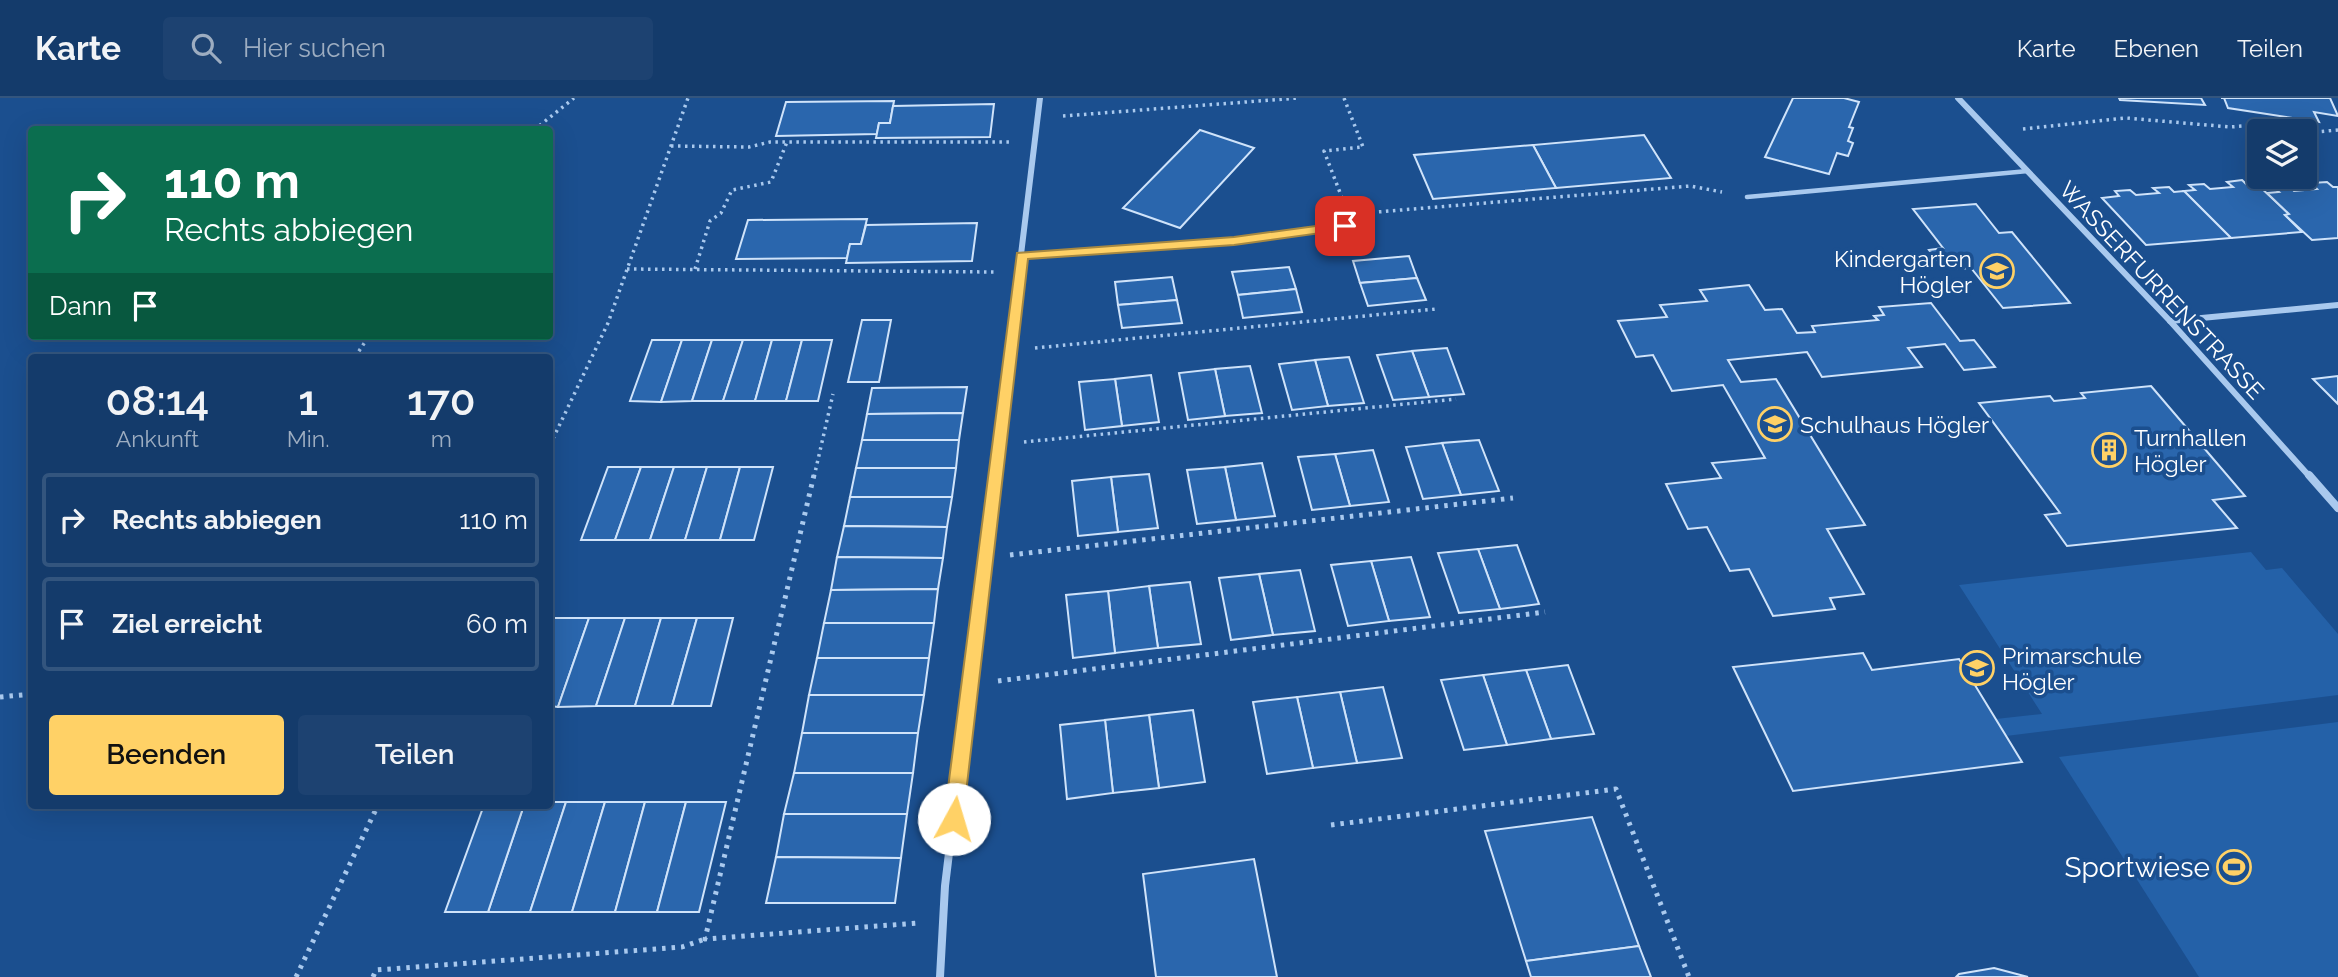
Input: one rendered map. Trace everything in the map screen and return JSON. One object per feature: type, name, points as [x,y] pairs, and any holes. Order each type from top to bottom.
[{"type":"street","points":[[940,977],[943,921],[969,685],[1040,98]]},
{"type":"street","name":"WASSERFURRENSTRASSE","points":[[1958,98],[2170,321],[2338,508]]},
{"type":"street","points":[[2170,321],[2338,305]]},
{"type":"lane","points":[[1747,197],[2028,171]]},
{"type":"lane","points":[[1021,256],[1234,241],[1345,226]]},
{"type":"path","points":[[539,126],[574,98]]},
{"type":"path","points":[[553,439],[608,323],[688,98]]},
{"type":"path","points":[[1038,118],[1298,98]]},
{"type":"path","points":[[1344,98],[1363,147],[1324,151],[1348,214]]},
{"type":"path","points":[[1991,132],[2126,118],[2230,127],[2281,123],[2316,132],[2338,130]]},
{"type":"path","points":[[671,146],[749,147],[770,142],[1035,142]]},
{"type":"path","points":[[695,269],[710,221],[721,213],[732,190],[771,182],[787,142]]},
{"type":"path","points":[[1362,213],[1690,186],[1747,197]]},
{"type":"path","points":[[627,269],[1019,272]]},
{"type":"path","points":[[1010,350],[1436,309]]},
{"type":"path","points":[[705,939],[833,394]]},
{"type":"path","points":[[999,444],[1456,399]]},
{"type":"path","points":[[985,557],[1513,498]]},
{"type":"path","points":[[969,685],[1545,612]]},
{"type":"path","points":[[0,697],[28,694]]},
{"type":"path","points":[[1331,825],[1616,789],[1689,977]]},
{"type":"path","points":[[296,977],[376,809]]},
{"type":"path","points":[[373,977],[376,970],[682,947],[705,939],[943,921]]},
{"type":"shaded area","points":[[2251,552],[2266,570],[2282,568],[2338,634],[2338,695],[2006,736],[1996,719],[2042,714],[1959,585]]},
{"type":"shaded area","name":"Sportwiese","points":[[2338,722],[2338,977],[2199,977],[2059,757]]},
{"type":"building","points":[[1793,98],[1844,98],[1859,102],[1849,127],[1853,128],[1848,141],[1853,143],[1848,156],[1837,153],[1829,174],[1765,157]]},
{"type":"building","points":[[2119,98],[2201,98],[2205,105],[2120,100]]},
{"type":"building","points":[[2224,98],[2330,98],[2338,116],[2314,112],[2319,122],[2317,119],[2300,119],[2228,108]]},
{"type":"building","points":[[894,101],[890,123],[879,123],[877,134],[776,136],[786,102]]},
{"type":"building","points":[[994,104],[990,137],[876,138],[879,123],[890,123],[893,106]]},
{"type":"building","points":[[1200,130],[1254,148],[1180,228],[1123,208]]},
{"type":"building","points":[[1644,135],[1671,178],[1556,188],[1533,145]]},
{"type":"building","points":[[1533,145],[1556,188],[1433,199],[1414,155]]},
{"type":"building","points":[[2242,180],[2247,189],[2262,189],[2289,214],[2285,215],[2302,232],[2231,238],[2184,191],[2195,190],[2189,185],[2204,184],[2210,189],[2233,187],[2227,182]]},
{"type":"building","points":[[2327,182],[2338,187],[2338,238],[2312,240],[2285,215],[2289,214],[2267,193],[2279,192],[2276,189],[2317,189],[2317,183]]},
{"type":"building","points":[[2169,187],[2174,192],[2184,191],[2231,238],[2146,245],[2102,198],[2119,196],[2115,191],[2130,190],[2136,195],[2159,193],[2153,188]]},
{"type":"building","name":"Kindergarten Högler","points":[[1976,204],[1999,233],[2012,232],[2070,303],[2003,308],[1971,268],[1959,269],[1954,264],[1941,265],[1929,250],[1943,248],[1913,209]]},
{"type":"building","points":[[867,219],[861,244],[850,244],[847,258],[736,259],[748,220]]},
{"type":"building","points":[[977,223],[972,261],[846,263],[850,244],[861,244],[866,225]]},
{"type":"building","points":[[1409,256],[1417,278],[1360,283],[1353,261]]},
{"type":"building","points":[[1289,267],[1296,289],[1238,295],[1232,272]]},
{"type":"building","points":[[1172,277],[1177,300],[1118,305],[1115,282]]},
{"type":"building","points":[[1417,278],[1426,300],[1368,306],[1360,283]]},
{"type":"building","name":"Schulhaus Högler","points":[[1749,285],[1765,310],[1782,309],[1797,333],[1815,332],[1812,326],[1878,320],[1874,316],[1884,315],[1879,307],[1931,303],[1960,341],[1974,340],[1995,367],[1964,370],[1945,344],[1908,348],[1922,367],[1822,377],[1807,352],[1728,360],[1741,382],[1776,379],[1865,525],[1827,529],[1864,594],[1830,598],[1835,609],[1773,616],[1749,569],[1730,571],[1707,527],[1688,529],[1666,484],[1721,478],[1712,463],[1765,458],[1723,385],[1672,391],[1653,355],[1636,357],[1618,321],[1667,317],[1660,305],[1707,301],[1700,290]]},
{"type":"building","points":[[1296,289],[1302,312],[1243,318],[1238,295]]},
{"type":"building","points":[[1177,300],[1182,323],[1122,328],[1118,305]]},
{"type":"building","points":[[862,320],[891,320],[879,382],[848,382]]},
{"type":"building","points":[[652,340],[682,340],[661,402],[630,401]]},
{"type":"building","points":[[682,340],[712,340],[692,401],[661,402]]},
{"type":"building","points":[[712,340],[743,340],[723,401],[692,401]]},
{"type":"building","points":[[743,340],[772,340],[755,401],[723,401]]},
{"type":"building","points":[[772,340],[802,340],[786,401],[755,401]]},
{"type":"building","points":[[802,340],[832,340],[818,401],[786,401]]},
{"type":"building","points":[[1447,348],[1464,394],[1429,397],[1412,351]]},
{"type":"building","points":[[1412,351],[1429,397],[1393,400],[1377,355]]},
{"type":"building","points":[[1349,357],[1364,403],[1328,406],[1315,360]]},
{"type":"building","points":[[1315,360],[1328,406],[1292,410],[1279,364]]},
{"type":"building","points":[[1250,366],[1262,413],[1225,416],[1215,369]]},
{"type":"building","points":[[1215,369],[1225,416],[1188,420],[1179,373]]},
{"type":"building","points":[[1151,375],[1159,422],[1122,426],[1115,379]]},
{"type":"building","points":[[2338,376],[2338,404],[2313,379]]},
{"type":"building","points":[[1115,379],[1122,426],[1085,430],[1079,382]]},
{"type":"building","name":"Turnhallen Högler","points":[[2151,386],[2245,496],[2213,500],[2237,528],[2067,546],[2045,515],[2060,513],[1979,403],[2050,396],[2054,401],[2085,398],[2081,393]]},
{"type":"building","points":[[967,387],[963,413],[867,414],[872,388]]},
{"type":"building","points":[[963,413],[959,440],[862,440],[867,414]]},
{"type":"building","points":[[862,440],[959,440],[956,468],[856,468]]},
{"type":"building","points":[[1479,440],[1499,491],[1461,495],[1442,443]]},
{"type":"building","points":[[1442,443],[1461,495],[1423,499],[1406,447]]},
{"type":"building","points":[[1373,450],[1389,502],[1350,506],[1335,454]]},
{"type":"building","points":[[1335,454],[1350,506],[1312,510],[1298,457]]},
{"type":"building","points":[[1262,463],[1275,516],[1236,520],[1225,467]]},
{"type":"building","points":[[608,467],[641,467],[615,540],[581,540]]},
{"type":"building","points":[[641,467],[674,467],[650,540],[615,540]]},
{"type":"building","points":[[674,467],[707,467],[685,540],[650,540]]},
{"type":"building","points":[[707,467],[740,467],[720,540],[685,540]]},
{"type":"building","points":[[740,467],[773,467],[754,540],[720,540]]},
{"type":"building","points":[[1225,467],[1236,520],[1197,524],[1187,470]]},
{"type":"building","points":[[856,468],[956,468],[952,497],[850,497]]},
{"type":"building","points":[[1149,474],[1158,528],[1118,532],[1111,477]]},
{"type":"building","points":[[1111,477],[1118,532],[1078,536],[1072,481]]},
{"type":"building","points":[[850,497],[952,497],[947,527],[844,526]]},
{"type":"building","points":[[844,526],[947,527],[943,558],[837,557]]},
{"type":"building","points":[[1517,545],[1539,604],[1500,609],[1478,549]]},
{"type":"building","points":[[1478,549],[1500,609],[1459,613],[1438,553]]},
{"type":"building","points":[[837,557],[943,558],[938,589],[831,590]]},
{"type":"building","points":[[1411,557],[1430,617],[1389,621],[1371,561]]},
{"type":"building","points":[[1371,561],[1389,621],[1348,626],[1331,565]]},
{"type":"building","points":[[1300,570],[1315,631],[1273,635],[1259,574]]},
{"type":"building","points":[[1259,574],[1273,635],[1231,640],[1219,578]]},
{"type":"building","points":[[1190,582],[1201,644],[1158,648],[1149,586]]},
{"type":"building","points":[[1149,586],[1158,648],[1115,653],[1108,591]]},
{"type":"building","points":[[938,589],[934,623],[824,623],[831,590]]},
{"type":"building","points":[[1108,591],[1115,653],[1073,658],[1066,595]]},
{"type":"building","points":[[553,618],[589,618],[558,707],[553,706]]},
{"type":"building","points":[[589,618],[625,618],[596,706],[558,707]]},
{"type":"building","points":[[625,618],[661,618],[635,706],[596,706]]},
{"type":"building","points":[[661,618],[697,618],[672,706],[635,706]]},
{"type":"building","points":[[697,618],[733,618],[711,706],[672,706]]},
{"type":"building","points":[[824,623],[934,623],[929,658],[817,658]]},
{"type":"building","points":[[1863,653],[1872,670],[1959,659],[2022,762],[1793,791],[1733,667]]},
{"type":"building","points":[[817,658],[929,658],[924,695],[809,695]]},
{"type":"building","points":[[1568,665],[1594,734],[1551,739],[1526,670]]},
{"type":"building","points":[[1526,670],[1551,739],[1507,745],[1483,675]]},
{"type":"building","points":[[1483,675],[1507,745],[1464,750],[1441,680]]},
{"type":"building","points":[[1383,687],[1402,758],[1357,763],[1340,692]]},
{"type":"building","points":[[1340,692],[1357,763],[1313,768],[1297,697]]},
{"type":"building","points":[[809,695],[924,695],[918,733],[802,733]]},
{"type":"building","points":[[1297,697],[1313,768],[1267,774],[1253,702]]},
{"type":"building","points":[[1193,710],[1205,782],[1159,788],[1149,715]]},
{"type":"building","points":[[1149,715],[1159,788],[1113,793],[1105,720]]},
{"type":"building","points":[[1105,720],[1113,793],[1067,799],[1060,725]]},
{"type":"building","points":[[802,733],[918,733],[913,773],[794,773]]},
{"type":"building","points":[[794,773],[913,773],[907,814],[784,814]]},
{"type":"building","points":[[553,802],[566,802],[530,912],[488,912],[523,809],[553,809]]},
{"type":"building","points":[[566,802],[605,802],[572,912],[530,912]]},
{"type":"building","points":[[605,802],[645,802],[615,912],[572,912]]},
{"type":"building","points":[[645,802],[686,802],[657,912],[615,912]]},
{"type":"building","points":[[686,802],[726,802],[699,912],[657,912]]},
{"type":"building","points":[[483,809],[523,809],[488,912],[445,912]]},
{"type":"building","points":[[784,814],[907,814],[901,858],[776,857]]},
{"type":"building","points":[[1592,817],[1639,946],[1526,961],[1485,831]]},
{"type":"building","points":[[776,857],[901,858],[895,903],[766,903]]},
{"type":"building","points":[[1254,859],[1277,977],[1156,977],[1143,874]]},
{"type":"building","points":[[1639,946],[1651,977],[1531,977],[1526,961]]},
{"type":"building","points":[[1994,968],[2028,977],[1956,977],[1959,974]]},
{"type":"place","name":"Kindergarten Högler","points":[[1997,271]]},
{"type":"place","name":"Schulhaus Högler","points":[[1775,424]]},
{"type":"place","name":"Turnhallen Högler","points":[[2109,450]]},
{"type":"place","name":"Primarschule Högler","points":[[1977,668]]},
{"type":"place","name":"Sportwiese","points":[[2234,867]]},
{"type":"route","points":[[954,819],[1021,256],[1234,241],[1345,226]]}]
